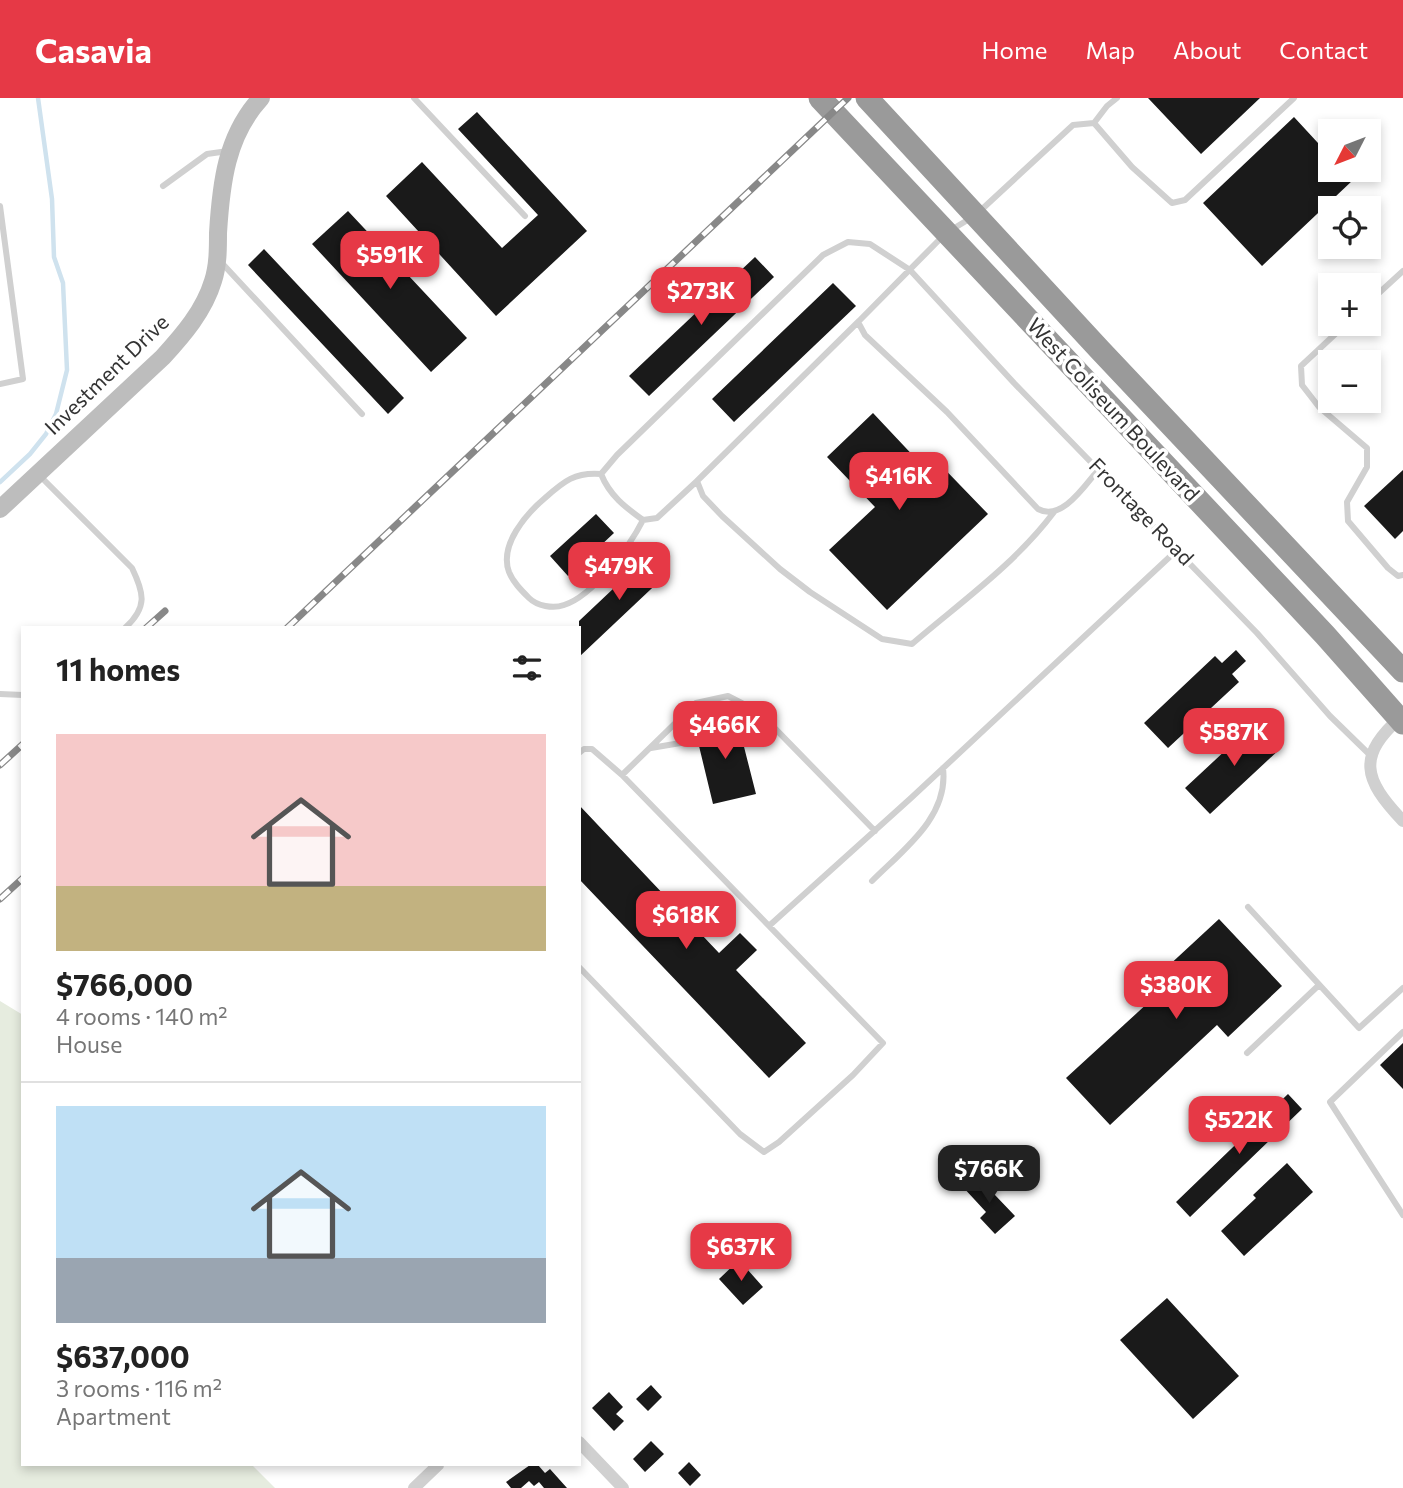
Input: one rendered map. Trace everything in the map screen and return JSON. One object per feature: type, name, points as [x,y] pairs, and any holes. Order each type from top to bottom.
[{"type":"highway","name":"West Coliseum Boulevard","points":[[820,98],[1402,718]]},
{"type":"highway","name":"West Coliseum Boulevard","points":[[867,98],[1403,671]]},
{"type":"street","name":"Investment Drive","points":[[0,509],[163,357],[183,335],[207,297],[214,279],[223,176],[229,151],[239,128],[261,98]]},
{"type":"street","points":[[1402,718],[1380,739],[1370,755],[1369,765],[1375,786],[1403,821]]},
{"type":"street","points":[[581,1444],[623,1488]]},
{"type":"street","points":[[414,1488],[437,1466]]},
{"type":"lane","points":[[414,98],[525,216]]},
{"type":"lane","points":[[643,520],[632,543],[603,576],[564,605],[545,606],[532,601],[518,587],[508,570],[513,537],[527,514],[560,485],[583,473],[601,474],[617,501],[643,520],[657,518],[946,233],[976,215],[1073,125],[1094,123],[1117,98]]},
{"type":"lane","points":[[1094,123],[1132,167],[1172,203],[1185,200],[1294,98]]},
{"type":"lane","points":[[163,186],[207,154],[229,151]]},
{"type":"lane","points":[[0,206],[23,379],[0,384]]},
{"type":"lane","name":"Frontage Road","points":[[601,474],[617,454],[823,255],[848,242],[870,244],[910,270],[1014,383],[1226,599],[1330,716],[1370,755]]},
{"type":"lane","points":[[217,257],[362,414]]},
{"type":"lane","points":[[1381,291],[1403,271]]},
{"type":"lane","points":[[860,320],[858,322],[865,335],[947,412],[1038,509],[1045,513],[1064,507],[1099,469]]},
{"type":"lane","points":[[1333,336],[1301,366],[1302,385],[1319,407],[1367,447],[1367,467],[1347,502],[1348,521],[1388,568],[1398,576],[1403,575]]},
{"type":"lane","points":[[37,474],[132,568],[141,587],[142,599],[140,612],[127,626]]},
{"type":"lane","points":[[697,481],[703,496],[722,516],[780,569],[810,592],[882,639],[912,644],[1009,562],[1037,535],[1054,512]]},
{"type":"lane","points":[[770,925],[1176,551]]},
{"type":"lane","points":[[0,694],[21,695]]},
{"type":"lane","points":[[622,775],[696,703],[728,696],[760,712],[875,831]]},
{"type":"lane","points":[[740,729],[769,721]]},
{"type":"lane","points":[[649,748],[698,740]]},
{"type":"lane","points":[[581,751],[592,749],[622,775],[883,1043],[871,1058],[788,1134],[764,1152],[740,1134],[581,969]]},
{"type":"lane","points":[[872,881],[926,828],[945,784],[943,768]]},
{"type":"lane","points":[[1248,907],[1359,1028],[1403,988]]},
{"type":"lane","points":[[1247,1053],[1319,985]]},
{"type":"lane","points":[[1403,1032],[1330,1102],[1403,1215]]},
{"type":"shaded area","points":[[0,1001],[21,1014],[21,1466],[253,1466],[275,1488],[0,1488]]},
{"type":"building","points":[[1148,98],[1260,98],[1201,154]]},
{"type":"building","points":[[477,112],[587,231],[496,316],[386,196],[422,162],[502,248],[538,215],[458,129]]},
{"type":"building","points":[[1294,117],[1318,143],[1318,182],[1351,182],[1336,196],[1318,196],[1318,213],[1262,266],[1203,203]]},
{"type":"building","points":[[348,211],[467,338],[431,372],[312,244]]},
{"type":"building","points":[[264,249],[404,398],[388,414],[248,265]]},
{"type":"building","points":[[755,257],[774,277],[649,396],[629,376]]},
{"type":"building","points":[[833,283],[856,306],[734,422],[712,399]]},
{"type":"building","points":[[873,413],[920,463],[930,454],[988,514],[887,610],[829,550],[875,507],[827,457]]},
{"type":"building","points":[[1403,470],[1403,531],[1395,539],[1364,506]]},
{"type":"building","points":[[596,514],[614,533],[568,576],[550,556]]},
{"type":"building","points":[[650,554],[668,573],[581,655],[579,621]]},
{"type":"building","points":[[1236,650],[1246,661],[1232,674],[1239,682],[1168,748],[1144,723],[1215,656],[1222,663]]},
{"type":"building","points":[[737,716],[739,723],[734,730],[741,735],[756,794],[713,804],[699,746],[703,743],[703,738],[697,734],[695,726]]},
{"type":"building","points":[[1257,721],[1282,747],[1210,814],[1185,788]]},
{"type":"building","points":[[581,807],[719,953],[740,933],[757,950],[736,970],[806,1043],[769,1078],[581,881]]},
{"type":"building","points":[[1219,919],[1282,986],[1228,1037],[1217,1025],[1110,1125],[1066,1078],[1174,979],[1165,969]]},
{"type":"building","points":[[1403,1043],[1403,1089],[1380,1065]]},
{"type":"building","points":[[1288,1094],[1302,1109],[1190,1217],[1176,1202]]},
{"type":"building","points":[[1287,1163],[1313,1192],[1244,1256],[1221,1231],[1256,1198],[1253,1195]]},
{"type":"building","points":[[975,1174],[1015,1216],[995,1234],[980,1218],[986,1212],[962,1186]]},
{"type":"building","points":[[739,1260],[763,1287],[743,1305],[719,1279]]},
{"type":"building","points":[[1167,1298],[1239,1376],[1193,1419],[1120,1340]]},
{"type":"building","points":[[651,1385],[662,1397],[648,1411],[636,1399]]},
{"type":"building","points":[[609,1392],[623,1407],[616,1414],[624,1421],[614,1431],[592,1408]]},
{"type":"building","points":[[651,1441],[664,1454],[645,1472],[633,1459]]},
{"type":"building","points":[[689,1462],[701,1475],[690,1486],[678,1473]]},
{"type":"building","points":[[529,1466],[539,1466],[545,1473],[550,1469],[567,1488],[544,1488],[539,1482],[534,1486],[529,1481],[521,1488],[511,1488],[506,1482]]},
{"type":"waterway","points":[[0,482],[30,454],[46,434],[56,414],[67,370],[63,283],[54,257],[52,199],[38,98]]},
{"type":"railway","points":[[289,626],[848,98]]},
{"type":"railway","points":[[148,626],[165,611]]},
{"type":"railway","points":[[0,765],[21,746]]},
{"type":"railway","points":[[0,899],[21,880]]}]
